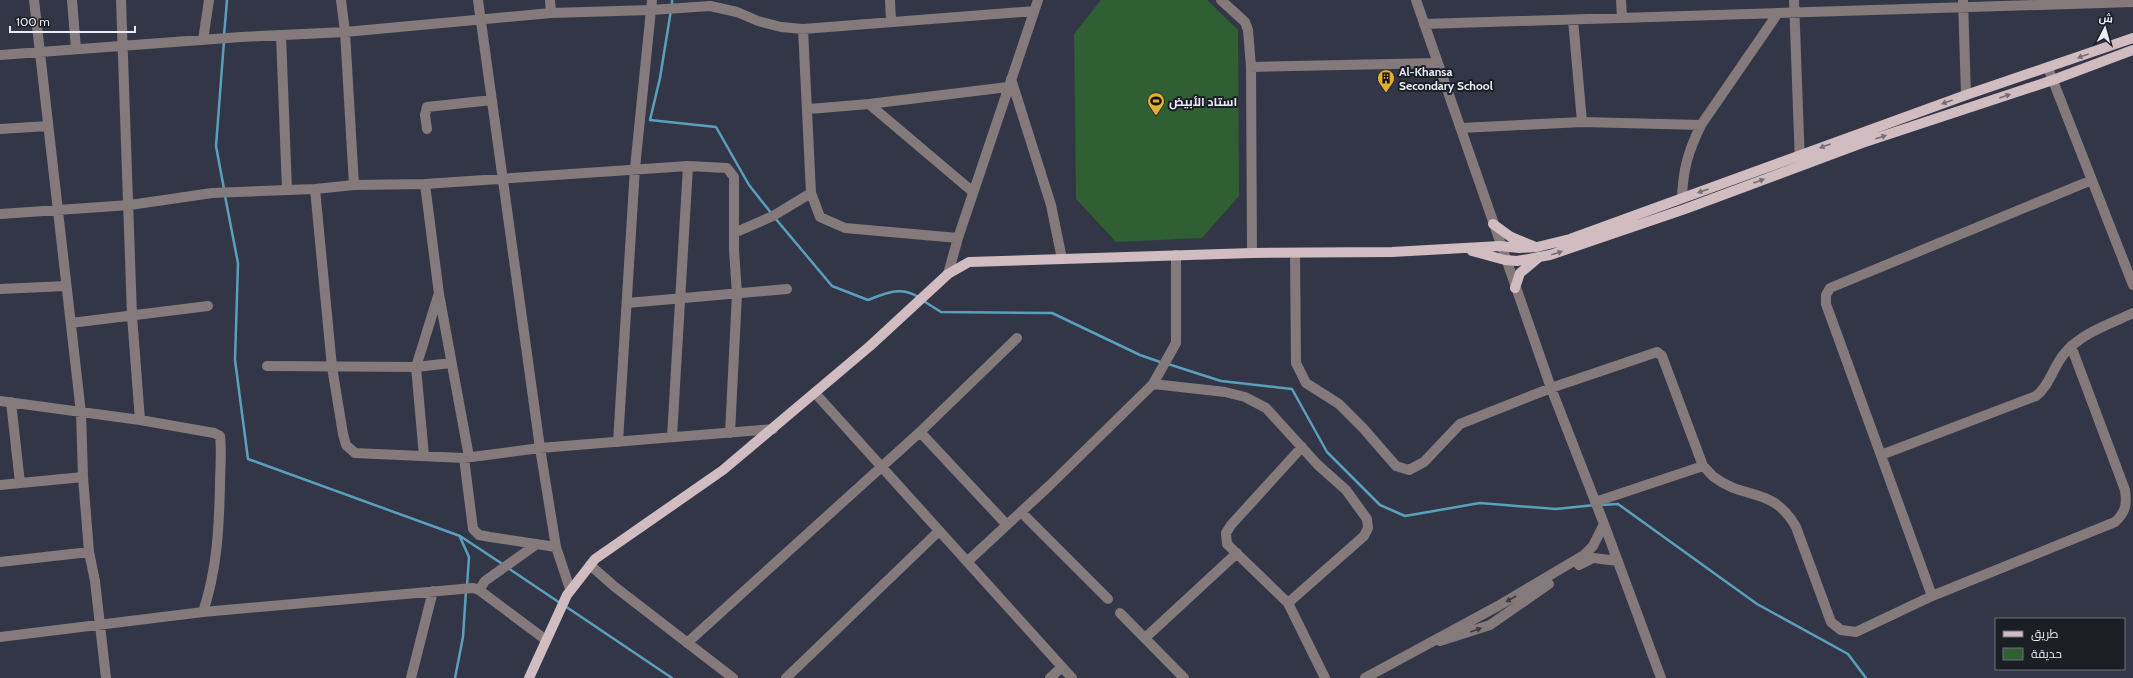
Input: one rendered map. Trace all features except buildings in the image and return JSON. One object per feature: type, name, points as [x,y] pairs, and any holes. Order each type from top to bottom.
[{"type":"main road","points":[[1465,249],[1505,260],[1537,259],[1572,249],[1966,95],[2133,38]]},
{"type":"main road","points":[[529,678],[568,592],[590,565],[601,555],[723,470],[815,394],[948,274],[969,262],[1252,253],[1465,249],[1500,246],[1519,248],[1537,247],[1570,239],[1682,198],[1862,143],[2053,80],[2133,50]]},
{"type":"main road","points":[[1493,224],[1511,237],[1537,247]]},
{"type":"main road","points":[[1515,288],[1520,273],[1537,259]]},
{"type":"street","points":[[34,0],[81,413],[83,477],[89,552],[100,624],[106,678]]},
{"type":"street","points":[[72,0],[76,49]]},
{"type":"street","points":[[122,0],[122,46],[130,205],[132,316],[140,420]]},
{"type":"street","points":[[206,40],[210,0]]},
{"type":"street","points":[[341,0],[345,32],[354,185]]},
{"type":"street","points":[[478,0],[482,19],[502,178],[540,448],[556,547],[568,592]]},
{"type":"street","points":[[550,0],[551,13]]},
{"type":"street","points":[[890,0],[891,22]]},
{"type":"street","points":[[948,274],[958,238],[1038,0]]},
{"type":"street","points":[[1221,0],[1245,22],[1248,30],[1252,67],[1252,253]]},
{"type":"street","points":[[1416,0],[1461,128],[1500,246],[1551,388],[1618,560],[1661,678]]},
{"type":"street","points":[[1621,0],[1622,18]]},
{"type":"street","points":[[1794,0],[1799,161]]},
{"type":"street","points":[[1424,24],[1794,13],[1963,4],[2133,2]]},
{"type":"street","points":[[0,55],[206,40],[241,36],[345,32],[551,13],[654,7],[690,7],[710,3],[758,21],[781,27],[803,29],[1034,11]]},
{"type":"street","points":[[1963,4],[1966,95]]},
{"type":"street","points":[[618,442],[635,168],[654,7]]},
{"type":"street","points":[[1682,198],[1685,163],[1701,126],[1778,13]]},
{"type":"street","points":[[1573,20],[1582,122]]},
{"type":"street","points":[[803,29],[809,109],[812,193],[820,217],[845,228],[958,238]]},
{"type":"street","points":[[281,35],[287,190]]},
{"type":"street","points":[[1252,67],[1438,63]]},
{"type":"street","points":[[2048,68],[2133,285]]},
{"type":"street","points":[[809,109],[869,104],[1009,83]]},
{"type":"street","points":[[1009,83],[1051,205],[1062,259]]},
{"type":"street","points":[[427,130],[425,115],[427,107],[492,100]]},
{"type":"street","points":[[869,104],[974,192]]},
{"type":"street","points":[[1461,128],[1582,122],[1701,126]]},
{"type":"street","points":[[0,130],[48,126]]},
{"type":"street","points":[[672,437],[688,166]]},
{"type":"street","points":[[0,214],[130,205],[212,193],[315,189],[354,185],[425,184],[635,168],[688,166],[727,168],[732,171],[734,176],[734,233],[737,294],[730,433]]},
{"type":"street","points":[[1932,596],[1826,304],[1826,295],[1830,288],[2092,180]]},
{"type":"street","points":[[425,184],[439,294],[467,457],[473,529],[479,534],[490,537],[556,547]]},
{"type":"street","points":[[315,189],[332,367],[346,445],[355,453],[467,457],[540,448],[773,429]]},
{"type":"street","points":[[734,233],[774,216],[812,193]]},
{"type":"street","points":[[1295,252],[1296,363],[1300,373],[1306,383],[1339,404],[1363,428],[1396,466],[1409,470],[1424,462],[1460,424],[1551,388],[1658,352],[1662,356],[1703,466],[1714,477],[1728,485],[1772,500],[1788,513],[1796,527],[1831,622],[1841,630],[1856,632],[1932,596],[2115,522],[2123,515],[2126,504],[2125,490],[2072,346]]},
{"type":"street","points":[[968,561],[1021,512],[1152,384],[1161,371],[1176,343],[1176,255]]},
{"type":"street","points":[[0,289],[66,286]]},
{"type":"street","points":[[627,303],[680,300],[787,289]]},
{"type":"street","points":[[424,456],[416,367],[439,294]]},
{"type":"street","points":[[71,323],[208,306]]},
{"type":"street","points":[[1881,455],[2036,396],[2044,390],[2056,365],[2072,346],[2082,338],[2133,313]]},
{"type":"street","points":[[687,643],[920,432],[1017,338]]},
{"type":"street","points":[[267,366],[416,367],[451,363]]},
{"type":"street","points":[[1152,384],[1245,397],[1266,408],[1302,447],[1346,490],[1367,519],[1368,528],[1364,536],[1288,603]]},
{"type":"street","points":[[815,394],[968,561],[1072,678]]},
{"type":"street","points":[[0,401],[140,420],[214,433],[220,436],[219,521],[216,558],[212,585],[203,612]]},
{"type":"street","points":[[11,402],[20,483]]},
{"type":"street","points":[[920,432],[1007,524]]},
{"type":"street","points":[[1302,447],[1231,525],[1226,533],[1227,544],[1288,603],[1325,678]]},
{"type":"street","points":[[1595,502],[1703,466]]},
{"type":"street","points":[[0,485],[83,477]]},
{"type":"street","points":[[1021,512],[1108,599]]},
{"type":"street","points":[[1365,678],[1498,606],[1584,555],[1593,546],[1604,524]]},
{"type":"street","points":[[786,678],[939,531]]},
{"type":"street","points":[[476,589],[485,580],[537,544]]},
{"type":"street","points":[[0,562],[89,552]]},
{"type":"street","points":[[1145,638],[1237,553]]},
{"type":"street","points":[[1425,645],[1490,625],[1585,561],[1601,557],[1618,560]]},
{"type":"street","points":[[590,565],[733,678]]},
{"type":"street","points":[[0,638],[203,612],[459,588],[476,589],[546,640]]},
{"type":"street","points":[[411,678],[433,591]]},
{"type":"street","points":[[1120,613],[1184,678]]},
{"type":"street","points":[[1050,678],[1062,667]]},
{"type":"green space","points":[[1101,0],[1207,0],[1238,30],[1239,196],[1202,238],[1116,242],[1076,199],[1074,34]]},
{"type":"waterway","points":[[224,36],[227,0]]},
{"type":"waterway","points":[[672,0],[672,6]]},
{"type":"waterway","points":[[671,10],[660,78],[650,120],[716,127],[749,185],[772,214]]},
{"type":"waterway","points":[[224,41],[216,146],[224,189]]},
{"type":"waterway","points":[[225,196],[238,263],[235,360],[248,459],[460,536],[504,565]]},
{"type":"waterway","points":[[775,218],[832,286],[868,300],[887,293],[899,291],[918,297]]},
{"type":"waterway","points":[[922,300],[941,312],[1052,313],[1140,355],[1163,363]]},
{"type":"waterway","points":[[1168,364],[1221,381],[1292,389],[1327,452],[1380,505],[1405,516],[1480,503],[1556,509],[1595,505]]},
{"type":"waterway","points":[[1600,505],[1618,504],[1757,604],[1848,654],[1866,678]]},
{"type":"waterway","points":[[460,537],[469,557],[467,586]]},
{"type":"waterway","points":[[508,568],[560,603]]},
{"type":"waterway","points":[[455,678],[463,637],[466,591]]},
{"type":"waterway","points":[[565,606],[672,678]]},
{"type":"place","name":"Al-Khansa Secondary School","points":[[1386,93]]},
{"type":"place","name":"استاد الأبيض","points":[[1156,116]]}]
